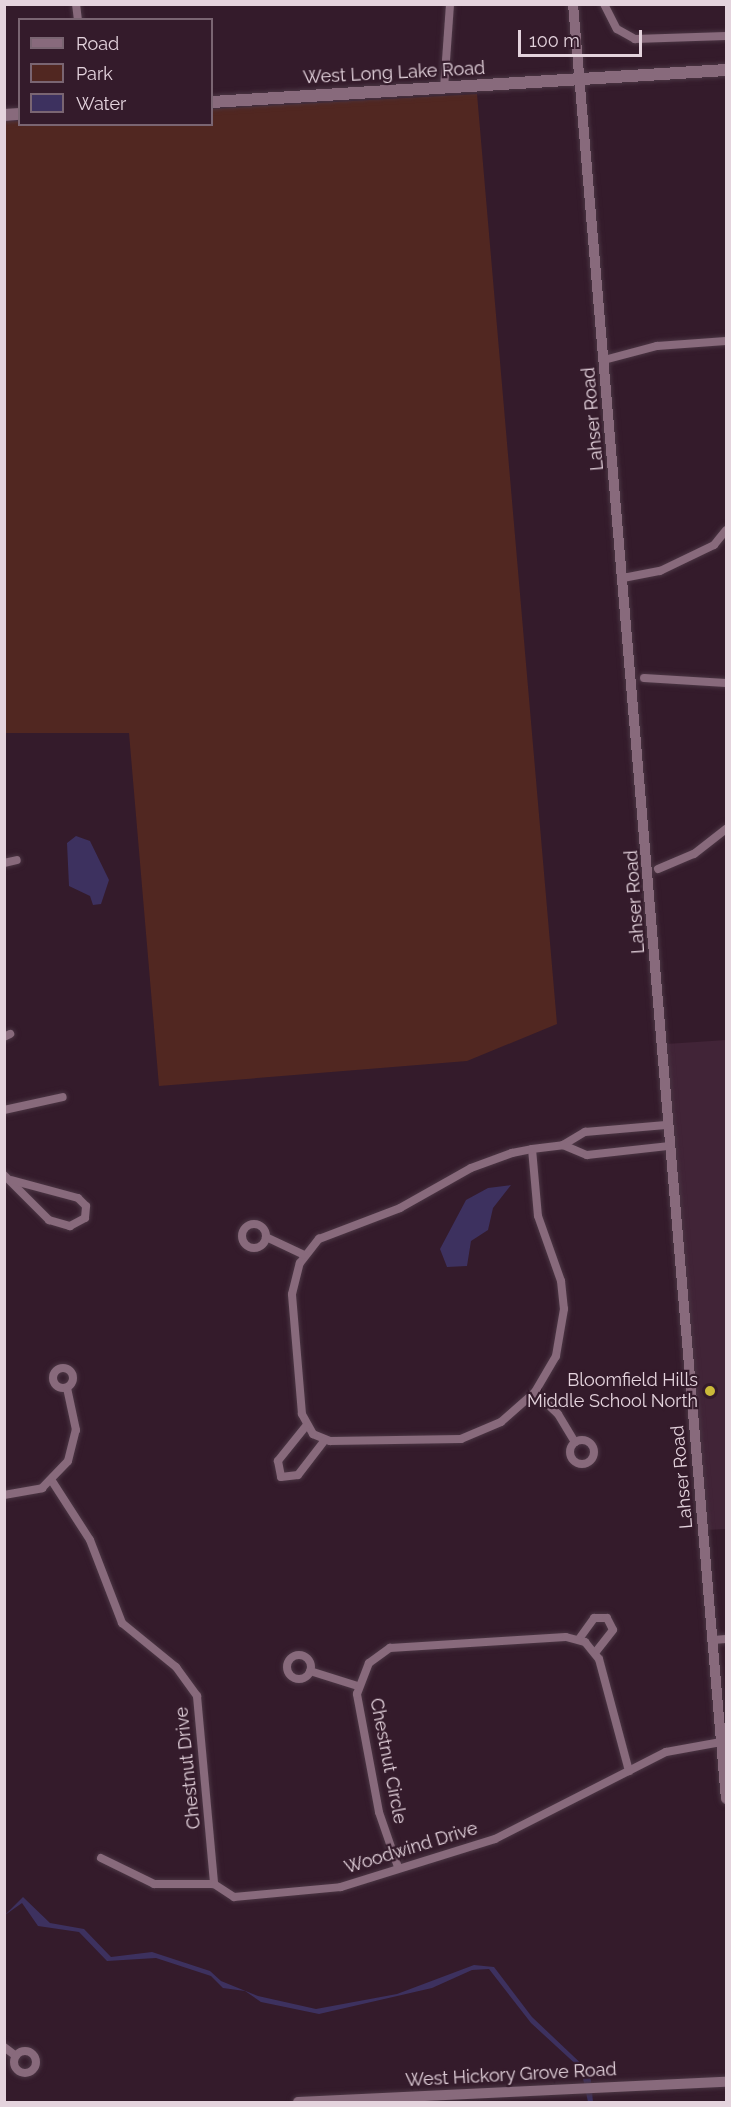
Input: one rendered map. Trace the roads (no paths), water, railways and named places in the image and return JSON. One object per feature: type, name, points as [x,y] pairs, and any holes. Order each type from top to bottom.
[{"type":"main road","name":"West Long Lake Road","points":[[213,102],[579,81],[726,70]]},
{"type":"street","points":[[444,88],[450,4]]},
{"type":"street","name":"Lahser Road","points":[[573,4],[623,578],[666,1125],[726,1798]]},
{"type":"street","points":[[604,4],[617,29],[635,39],[726,36]]},
{"type":"street","points":[[604,360],[657,346],[726,341]]},
{"type":"street","points":[[623,578],[660,571],[714,545],[726,530]]},
{"type":"street","points":[[644,678],[726,683]]},
{"type":"street","points":[[658,869],[704,849],[726,829]]},
{"type":"street","points":[[4,863],[17,860]]},
{"type":"street","points":[[4,1110],[63,1097]]},
{"type":"street","points":[[324,1440],[298,1475],[281,1477],[278,1461],[306,1426],[292,1294],[304,1255],[334,1229],[400,1208],[489,1160],[532,1149],[563,1145],[585,1132],[666,1125]]},
{"type":"street","points":[[563,1145],[586,1155],[668,1146]]},
{"type":"street","points":[[306,1426],[324,1440],[461,1439],[501,1422],[535,1392],[556,1356],[564,1309],[561,1281],[538,1216],[532,1149]]},
{"type":"street","points":[[8,1178],[78,1198],[86,1206],[85,1218],[72,1226],[52,1222],[8,1178]]},
{"type":"street","points":[[266,1238],[304,1255]]},
{"type":"street","points":[[4,1496],[52,1481],[75,1443],[67,1388]]},
{"type":"street","points":[[535,1392],[575,1442]]},
{"type":"street","name":"Chestnut Drive","points":[[52,1481],[90,1539],[122,1623],[176,1667],[197,1696],[214,1884]]},
{"type":"street","points":[[596,1652],[613,1630],[607,1618],[594,1618],[579,1640],[596,1652],[629,1771]]},
{"type":"street","points":[[713,1640],[726,1639]]},
{"type":"street","name":"Chestnut Circle","points":[[398,1867],[379,1812],[358,1686],[373,1657],[398,1646],[579,1640]]},
{"type":"street","points":[[310,1671],[358,1686]]},
{"type":"street","name":"Woodwind Drive","points":[[101,1858],[154,1884],[214,1884],[231,1897],[301,1895],[495,1839],[672,1750],[721,1742]]},
{"type":"street","points":[[4,2047],[16,2056]]},
{"type":"street","name":"West Hickory Grove Road","points":[[297,2103],[726,2082]]},
{"type":"water","points":[[76,836],[90,841],[109,880],[101,904],[93,905],[90,896],[69,886],[67,843]]},
{"type":"water","points":[[511,1185],[493,1208],[488,1230],[471,1241],[467,1266],[447,1267],[440,1249],[466,1200],[488,1188]]},
{"type":"water","points":[[23,1897],[50,1923],[84,1929],[111,1957],[152,1952],[210,1971],[221,1981],[258,1996],[316,2009],[397,1994],[474,1965],[494,1967],[532,2017],[590,2072],[593,2102],[588,2102],[581,2069],[531,2023],[489,1969],[472,1970],[432,1988],[319,2014],[261,2002],[245,1991],[223,1988],[211,1976],[156,1958],[107,1961],[79,1932],[38,1926],[22,1903],[5,1915]]},
{"type":"place","name":"Bloomfield Hills Middle School North","points":[[710,1391]]}]
